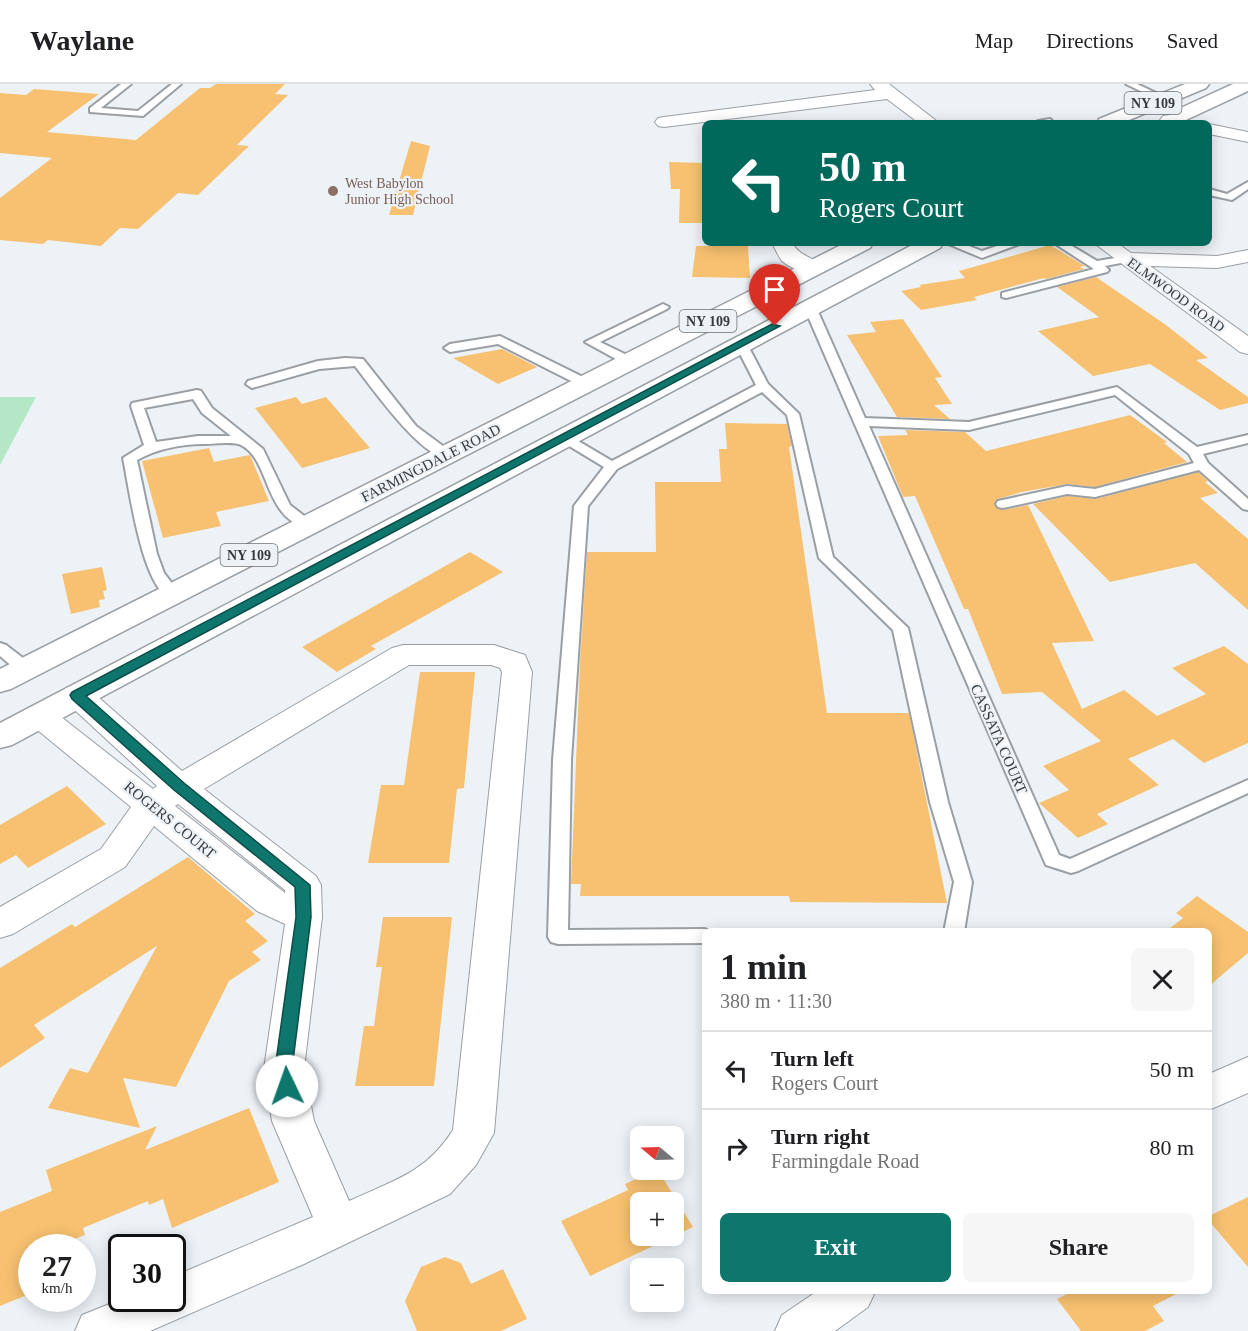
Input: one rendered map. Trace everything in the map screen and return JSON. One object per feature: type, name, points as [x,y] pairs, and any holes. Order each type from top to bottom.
[{"type":"main road","name":"NY 109","points":[[1113,120],[1200,84]]},
{"type":"main road","name":"NY 109","points":[[1175,120],[1248,84]]},
{"type":"main road","points":[[1126,120],[1137,110]]},
{"type":"main road","name":"FARMINGDALE ROAD","points":[[0,682],[856,246]]},
{"type":"main road","points":[[859,281],[900,246]]},
{"type":"main road","name":"NY 109","points":[[0,737],[926,246]]},
{"type":"main road","points":[[452,496],[444,487],[444,475],[452,465],[498,428]]},
{"type":"main road","points":[[355,549],[412,504],[417,497],[418,486],[410,474]]},
{"type":"street","points":[[664,122],[761,116],[884,88],[926,120]]},
{"type":"street","points":[[1212,130],[1248,137]]},
{"type":"street","points":[[784,246],[790,257],[812,268]]},
{"type":"street","name":"ELMWOOD ROAD","points":[[1108,246],[1248,347]]},
{"type":"street","points":[[1127,259],[1217,262],[1245,256]]},
{"type":"street","points":[[0,924],[113,858],[165,796],[404,655],[494,655],[514,662],[517,672],[473,1133],[453,1165],[435,1181],[98,1331]]},
{"type":"street","name":"ROGERS COURT","points":[[77,695],[165,796],[270,901],[304,917],[284,1069],[293,1121],[338,1226]]},
{"type":"street","name":"ROGERS COURT","points":[[40,716],[165,796]]},
{"type":"street","points":[[1212,1092],[1248,1074]]},
{"type":"street","points":[[798,1331],[849,1294]]},
{"type":"lane","points":[[127,84],[93,110],[140,114],[177,84]]},
{"type":"lane","points":[[1131,84],[1164,99]]},
{"type":"lane","points":[[1212,193],[1228,198],[1248,185]]},
{"type":"lane","points":[[959,246],[982,255],[1008,246]]},
{"type":"lane","points":[[1006,295],[1103,270],[1064,246]]},
{"type":"lane","points":[[1095,265],[1127,259]]},
{"type":"lane","points":[[629,361],[591,342],[663,307]]},
{"type":"lane","name":"CASSATA COURT","points":[[810,307],[1052,860],[1071,866],[1248,786]]},
{"type":"lane","points":[[450,348],[500,340],[585,383]]},
{"type":"lane","points":[[741,344],[763,386],[793,414],[826,558],[900,628],[939,802],[963,882],[955,928]]},
{"type":"lane","points":[[252,384],[284,377],[305,368],[332,363],[359,362],[411,429],[446,455]]},
{"type":"lane","points":[[702,936],[558,938],[562,760],[581,506],[612,466],[763,386]]},
{"type":"lane","points":[[859,422],[969,426],[1118,391],[1195,452],[1202,465],[1248,506]]},
{"type":"lane","points":[[151,447],[137,406],[197,394],[207,411],[258,452],[284,507],[309,525]]},
{"type":"lane","points":[[563,438],[612,466]]},
{"type":"lane","points":[[1195,452],[1248,439]]},
{"type":"lane","points":[[172,594],[157,574],[150,554],[130,458],[151,447],[198,440],[242,440]]},
{"type":"lane","points":[[1003,504],[1067,490],[1095,493],[1202,465]]},
{"type":"lane","points":[[0,648],[26,669]]},
{"type":"green space","points":[[0,397],[36,397],[0,465]]},
{"type":"building","points":[[216,84],[285,84],[275,94],[288,95],[237,145],[249,146],[198,195],[178,193],[138,229],[120,228],[101,246],[48,240],[43,244],[0,240],[0,198],[52,158],[0,153],[0,93],[26,95],[34,89],[99,94],[47,132],[136,140],[200,88],[210,88]]},
{"type":"building","points":[[411,141],[430,146],[413,215],[389,215]]},
{"type":"building","points":[[669,162],[702,163],[702,223],[679,223],[680,189],[671,189]]},
{"type":"building","points":[[696,246],[748,246],[750,278],[692,277]]},
{"type":"building","points":[[1046,246],[1052,246],[1085,266],[1080,267],[1084,269],[974,297],[977,300],[921,310],[901,291],[921,287],[919,285],[965,278],[959,271]]},
{"type":"building","points":[[1096,277],[1166,325],[1208,358],[1196,360],[1248,397],[1248,403],[1220,410],[1150,364],[1093,376],[1038,331],[1099,317],[1057,287]]},
{"type":"building","points":[[903,319],[942,377],[935,378],[952,404],[934,405],[950,419],[897,417],[847,335],[876,332],[870,322]]},
{"type":"building","points":[[502,349],[537,367],[498,384],[453,358]]},
{"type":"building","points":[[296,397],[302,404],[326,397],[370,448],[302,468],[255,408]]},
{"type":"building","points":[[1130,415],[1167,442],[1164,443],[1187,462],[1095,487],[1067,484],[1022,492],[998,499],[994,505],[1003,510],[1028,505],[1094,641],[1052,643],[1082,709],[1124,690],[1157,716],[1206,694],[1172,668],[1224,646],[1248,664],[1248,743],[1204,763],[1173,739],[1128,759],[1159,785],[1097,814],[1108,824],[1078,838],[1039,803],[1069,790],[1043,766],[1101,741],[1042,692],[1002,694],[968,609],[964,609],[915,496],[903,497],[878,436],[908,435],[905,430],[965,432],[986,451]]},
{"type":"building","points":[[725,423],[787,424],[792,446],[789,447],[827,713],[909,713],[947,903],[790,902],[789,896],[580,896],[581,884],[571,884],[587,552],[656,552],[655,482],[721,482],[719,449],[727,449]]},
{"type":"building","points":[[209,448],[214,462],[250,455],[269,501],[216,512],[221,526],[163,538],[142,461]]},
{"type":"building","points":[[1198,472],[1208,481],[1205,482],[1218,493],[1200,498],[1248,539],[1248,610],[1195,563],[1110,582],[1033,504],[1067,496],[1096,499]]},
{"type":"building","points":[[470,552],[503,572],[371,646],[376,649],[337,672],[302,647]]},
{"type":"building","points":[[102,567],[107,590],[103,591],[105,599],[99,600],[100,607],[71,614],[62,574]]},
{"type":"building","points":[[420,672],[475,672],[464,788],[457,789],[449,863],[368,863],[381,785],[404,785]]},
{"type":"building","points":[[67,786],[106,824],[28,868],[16,855],[0,864],[0,825]]},
{"type":"building","points":[[188,857],[255,914],[245,921],[268,941],[252,952],[261,960],[229,981],[176,1087],[123,1078],[140,1128],[48,1108],[70,1068],[88,1073],[157,946],[34,1025],[45,1038],[0,1068],[0,968],[72,924],[75,927]]},
{"type":"building","points":[[1197,896],[1248,932],[1248,953],[1212,983],[1212,928],[1170,928],[1183,918],[1176,913]]},
{"type":"building","points":[[383,917],[452,917],[434,1086],[355,1086],[364,1026],[374,1026],[382,967],[376,967]]},
{"type":"building","points":[[249,1108],[279,1182],[172,1228],[163,1199],[149,1205],[148,1201],[83,1228],[85,1234],[18,1234],[18,1299],[0,1306],[0,1212],[52,1191],[46,1170],[157,1126],[145,1150]]},
{"type":"building","points":[[634,1180],[664,1180],[672,1192],[630,1192],[630,1246],[653,1246],[590,1276],[561,1221],[628,1190],[625,1184]]},
{"type":"building","points":[[1248,1197],[1248,1267],[1212,1225],[1212,1215]]},
{"type":"building","points":[[684,1212],[693,1227],[684,1231]]},
{"type":"building","points":[[445,1257],[461,1263],[471,1284],[503,1269],[527,1319],[501,1331],[417,1331],[405,1301],[421,1267]]},
{"type":"building","points":[[1067,1294],[1176,1294],[1153,1306],[1164,1321],[1145,1331],[1081,1331],[1057,1299]]},
{"type":"place","name":"West Babylon Junior High School","points":[[333,191]]},
{"type":"route","points":[[287,1086],[284,1069],[304,917],[303,885],[179,787],[77,695],[775,326]]}]
